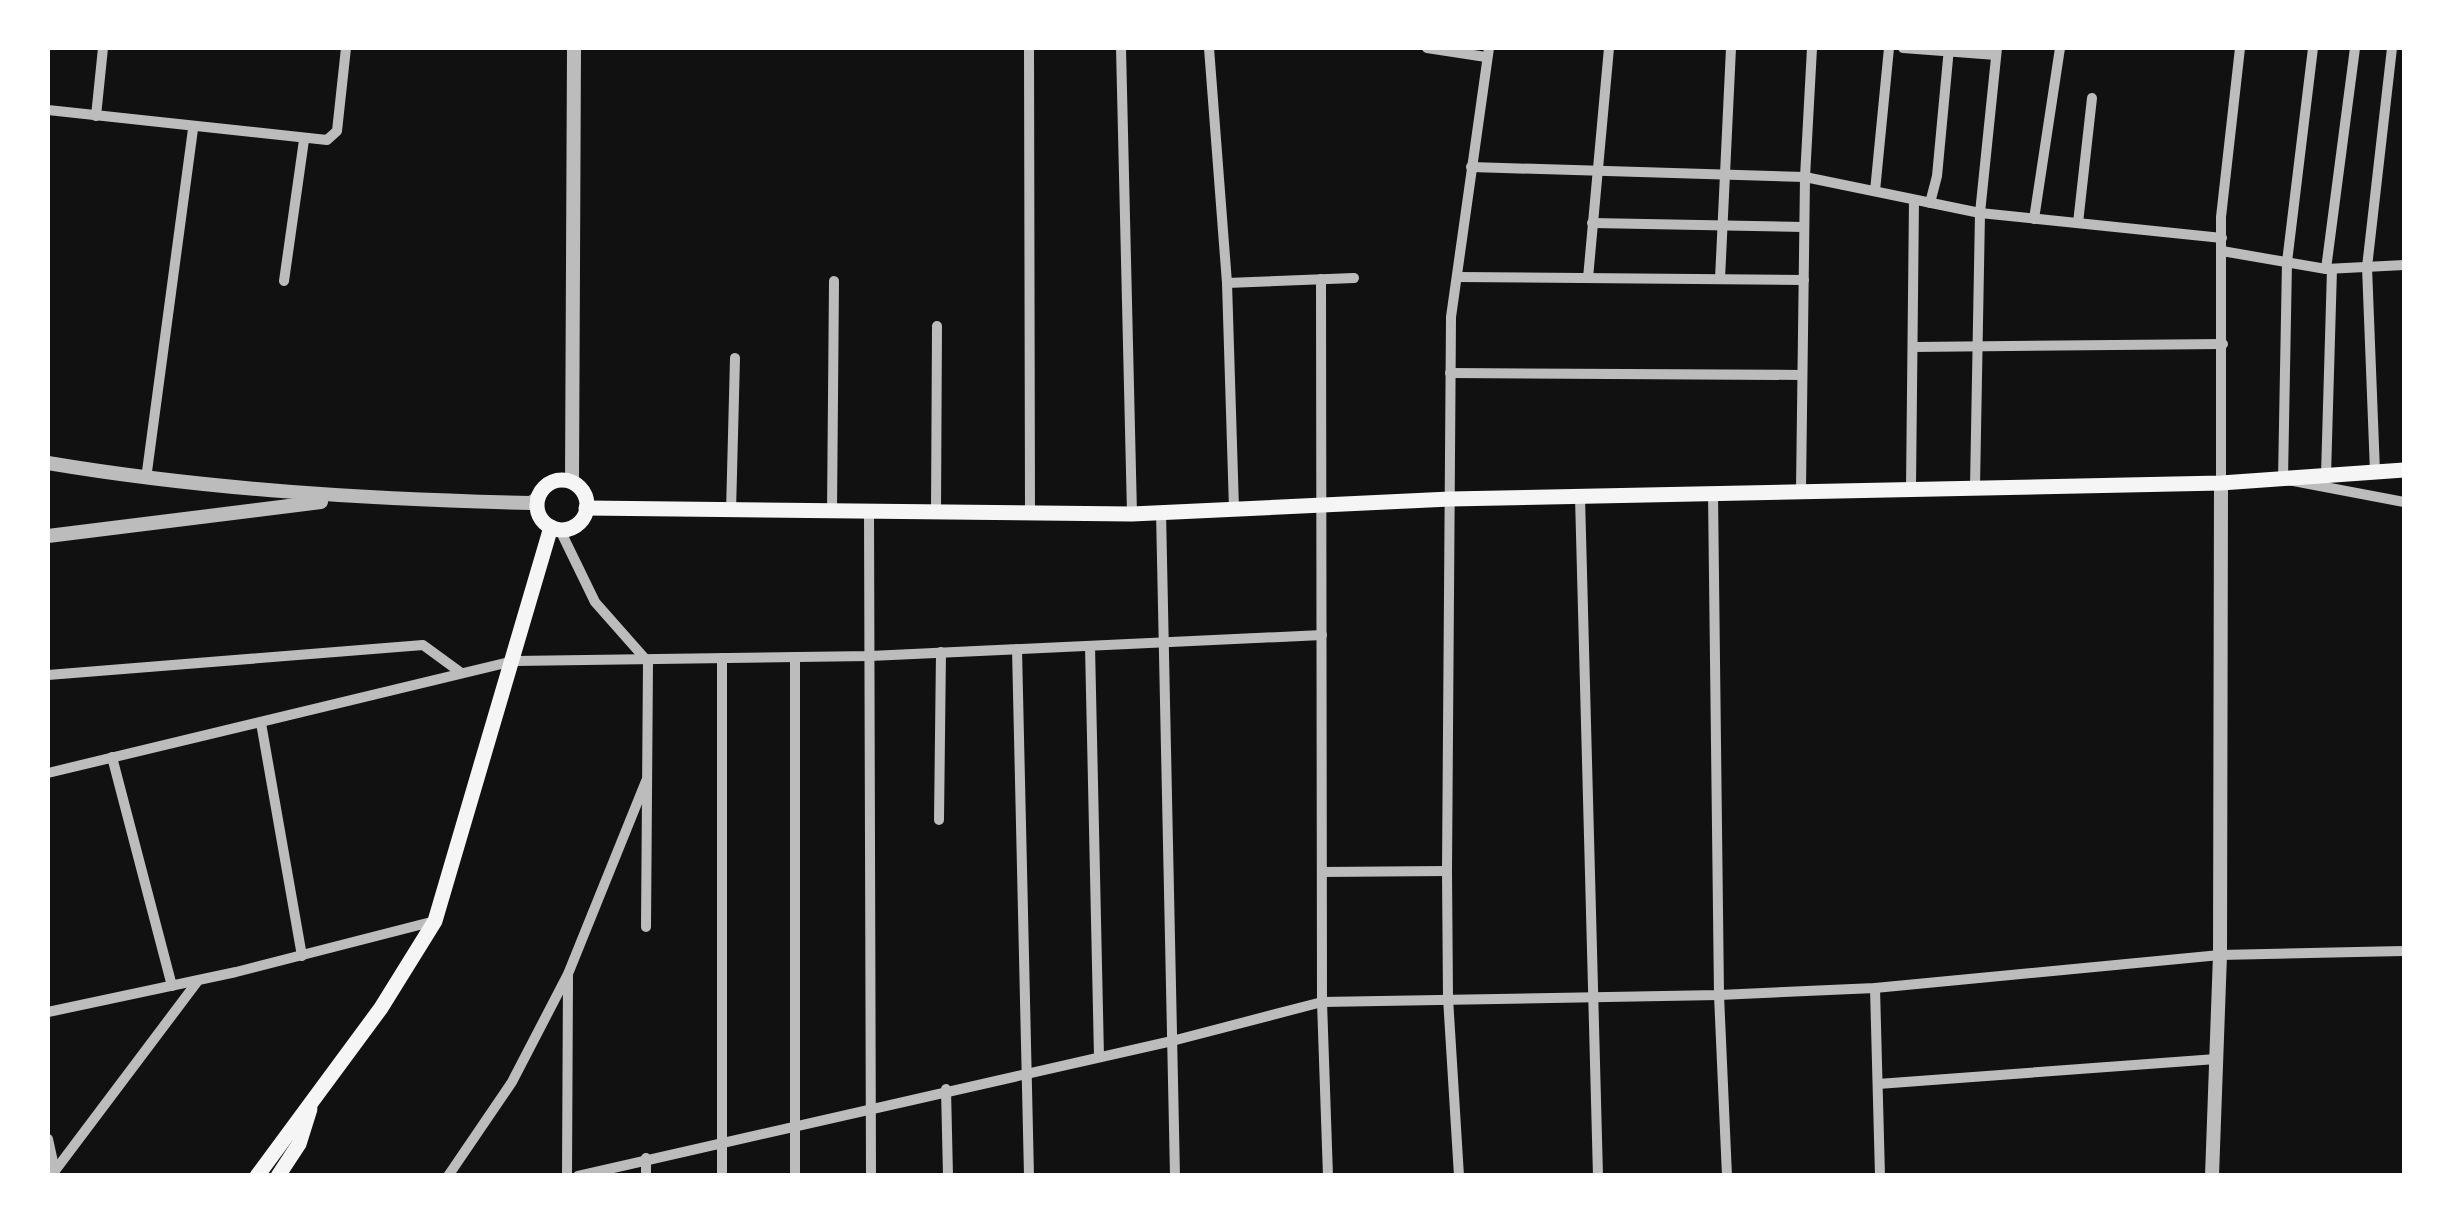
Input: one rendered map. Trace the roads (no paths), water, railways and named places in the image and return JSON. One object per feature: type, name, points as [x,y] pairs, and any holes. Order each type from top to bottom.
[{"type":"main road","points":[[586,508],[732,513],[1132,514],[1450,498],[2220,483],[2404,470]]},
{"type":"main road","points":[[572,482],[584,494],[586,508],[577,525],[556,528],[540,515],[538,498],[548,484],[572,482]]},
{"type":"main road","points":[[257,1176],[381,1008],[435,921],[556,528]]},
{"type":"main road","points":[[278,1176],[299,1144],[313,1100]]},
{"type":"street","points":[[96,116],[103,48]]},
{"type":"street","points":[[48,110],[193,129],[327,140],[337,132],[346,48]]},
{"type":"street","points":[[572,482],[574,48]]},
{"type":"street","points":[[1029,48],[1030,514]]},
{"type":"street","points":[[1120,48],[1132,514]]},
{"type":"street","points":[[1209,48],[1227,283],[1234,509]]},
{"type":"street","points":[[1427,48],[1488,52],[1457,277],[1450,373],[1446,871],[1448,998],[1459,1176]]},
{"type":"street","points":[[1588,278],[1609,48]]},
{"type":"street","points":[[1720,279],[1731,48]]},
{"type":"street","points":[[1801,489],[1805,177],[1812,48]]},
{"type":"street","points":[[1875,191],[1890,48]]},
{"type":"street","points":[[1903,48],[1996,51],[1980,213],[1975,487]]},
{"type":"street","points":[[2034,219],[2060,48]]},
{"type":"street","points":[[2212,1176],[2220,956],[2222,244],[2240,48]]},
{"type":"street","points":[[2313,48],[2288,262],[2283,478],[2404,502]]},
{"type":"street","points":[[2326,475],[2329,269],[2354,48]]},
{"type":"street","points":[[2375,472],[2367,267],[2392,48]]},
{"type":"street","points":[[1930,203],[1937,176],[1948,49]]},
{"type":"street","points":[[2078,224],[2092,98]]},
{"type":"street","points":[[146,479],[193,129]]},
{"type":"street","points":[[284,282],[304,140]]},
{"type":"street","points":[[1471,167],[1805,177],[1980,213],[2222,244],[2329,269],[2404,266]]},
{"type":"street","points":[[1911,488],[1914,200]]},
{"type":"street","points":[[1592,223],[1804,226]]},
{"type":"street","points":[[1457,277],[1804,280]]},
{"type":"street","points":[[1227,283],[1354,278]]},
{"type":"street","points":[[1320,279],[1322,1002],[1328,1176]]},
{"type":"street","points":[[832,513],[834,281]]},
{"type":"street","points":[[936,512],[938,326]]},
{"type":"street","points":[[1913,347],[2223,344]]},
{"type":"street","points":[[732,513],[735,358]]},
{"type":"street","points":[[1450,373],[1802,375]]},
{"type":"street","points":[[48,462],[146,479],[346,499],[531,503],[538,498]]},
{"type":"street","points":[[1712,493],[1719,996],[1727,1176]]},
{"type":"street","points":[[1580,497],[1598,1176]]},
{"type":"street","points":[[48,536],[346,499]]},
{"type":"street","points":[[1161,512],[1175,1176]]},
{"type":"street","points":[[869,513],[871,1176]]},
{"type":"street","points":[[556,528],[595,602],[648,662],[646,927]]},
{"type":"street","points":[[48,773],[514,661],[870,656],[1322,636]]},
{"type":"street","points":[[48,675],[423,645],[460,672]]},
{"type":"street","points":[[1090,646],[1099,1056]]},
{"type":"street","points":[[1017,649],[1029,1176]]},
{"type":"street","points":[[939,820],[940,652]]},
{"type":"street","points":[[795,656],[795,1176]]},
{"type":"street","points":[[722,658],[722,1176]]},
{"type":"street","points":[[261,722],[302,956]]},
{"type":"street","points":[[112,757],[172,986]]},
{"type":"street","points":[[448,1176],[512,1082],[568,974],[646,781]]},
{"type":"street","points":[[1322,872],[1446,871]]},
{"type":"street","points":[[48,1012],[198,981],[435,921]]},
{"type":"street","points":[[578,1176],[795,1124],[871,1110],[946,1089],[1172,1041],[1322,1002],[1719,996],[1876,988],[2220,956],[2404,951]]},
{"type":"street","points":[[567,1176],[568,974]]},
{"type":"street","points":[[53,1173],[198,981]]},
{"type":"street","points":[[1876,988],[1880,1176]]},
{"type":"street","points":[[1878,1084],[2216,1059]]},
{"type":"street","points":[[946,1089],[948,1176]]},
{"type":"street","points":[[48,1139],[53,1173]]},
{"type":"street","points":[[646,1158],[646,1176]]}]
